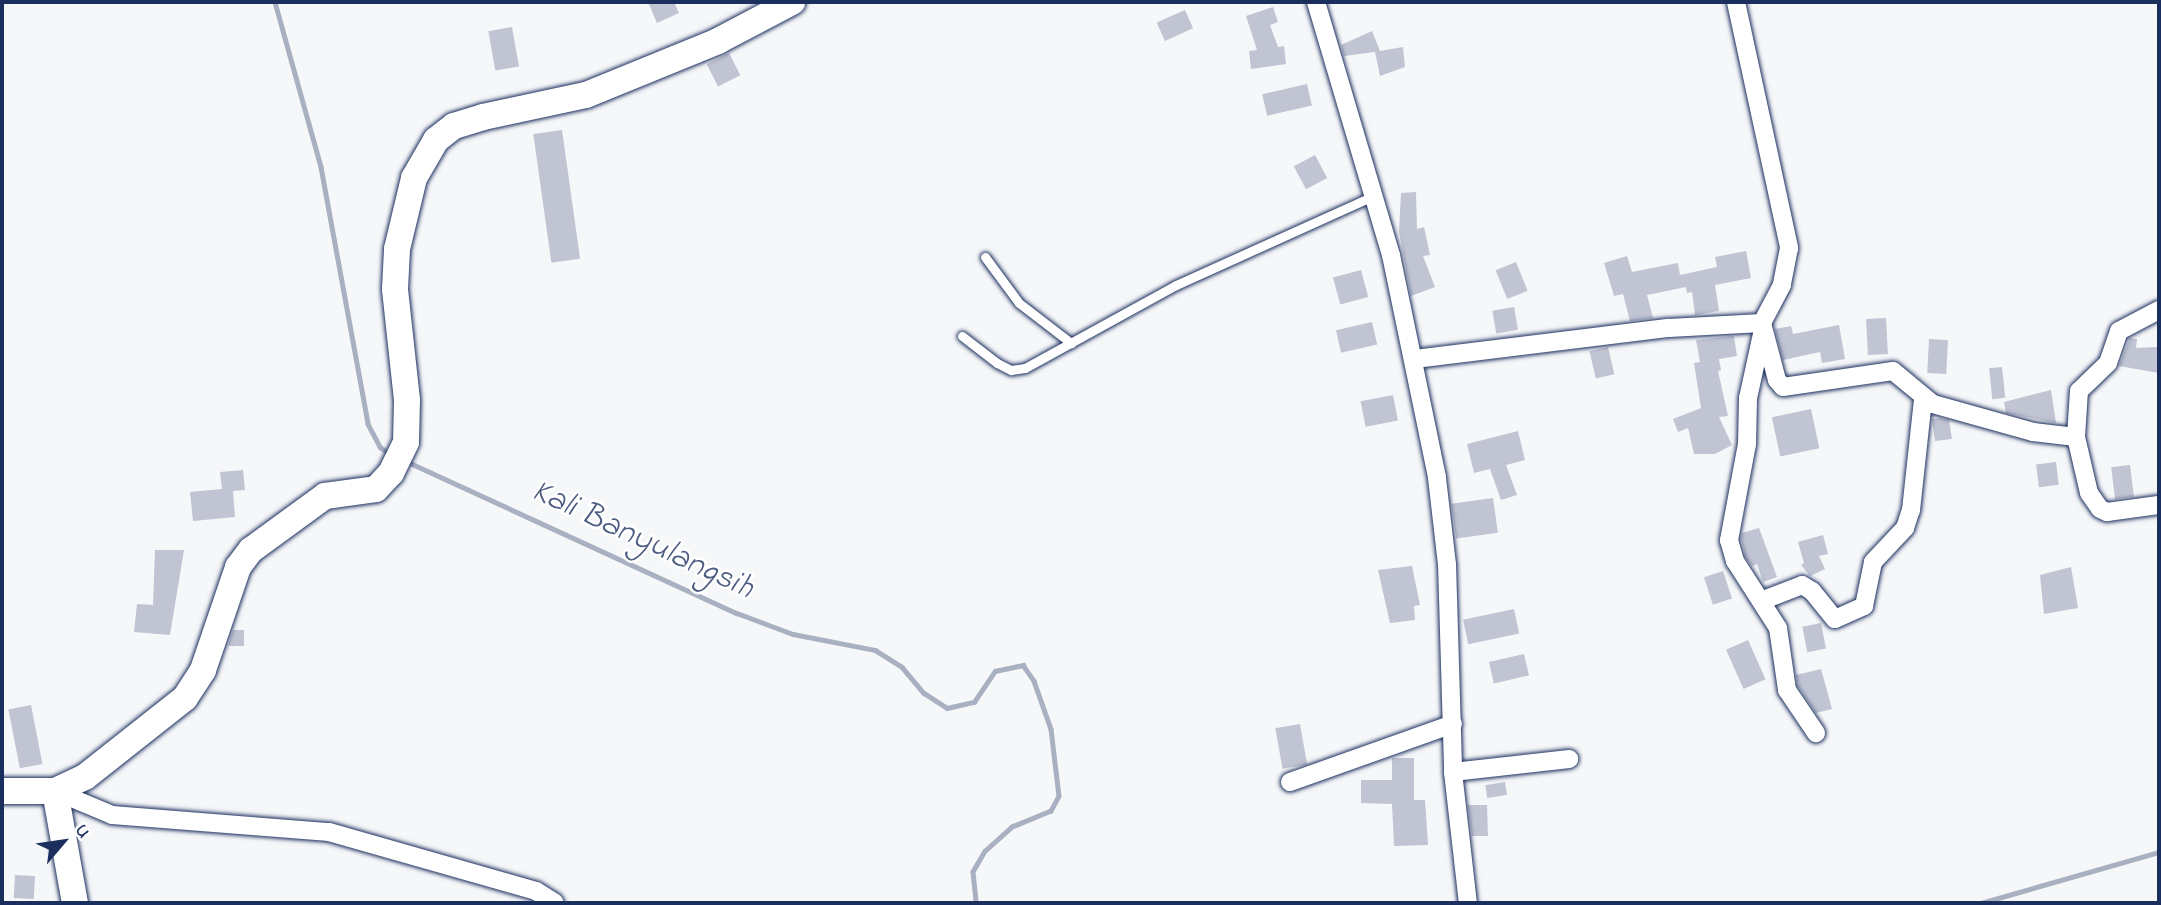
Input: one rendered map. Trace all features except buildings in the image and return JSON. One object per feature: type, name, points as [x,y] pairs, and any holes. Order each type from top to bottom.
[{"type":"street","points":[[55,791],[97,769],[196,685],[229,587],[251,550],[318,499],[344,490],[376,489],[391,473],[406,442],[407,400],[395,289],[397,249],[414,178],[436,141],[454,126],[483,117],[586,95],[718,41],[792,2]]},
{"type":"street","points":[[1316,2],[1373,196],[1415,359],[1447,564],[1453,772],[1468,903]]},
{"type":"street","points":[[1737,2],[1788,248],[1782,285],[1762,328],[1748,398],[1747,444],[1729,540],[1735,561],[1778,628],[1787,690],[1816,733]]},
{"type":"street","points":[[2159,310],[2119,331],[2108,363],[2079,391],[2076,437],[2090,493],[2100,509],[2108,512],[2159,505]]},
{"type":"street","points":[[1415,359],[1669,328],[1762,328]]},
{"type":"street","points":[[1762,328],[1783,387],[1890,370],[1923,400],[2033,432],[2076,437]]},
{"type":"street","points":[[1761,601],[1802,585],[1812,591],[1835,619],[1864,606],[1873,562],[1905,528],[1911,510],[1923,400]]},
{"type":"street","points":[[1290,782],[1453,724]]},
{"type":"street","points":[[1453,772],[1569,759]]},
{"type":"street","points":[[2,791],[55,791],[112,815],[329,832],[536,891],[555,903]]},
{"type":"street","points":[[55,791],[75,903]]},
{"type":"lane","points":[[962,336],[1011,370],[1025,368],[1176,285],[1373,196]]},
{"type":"lane","points":[[985,257],[1019,303],[1072,343]]},
{"type":"waterway","name":"Kali Banyulangsih","points":[[275,2],[321,167],[368,424],[380,447],[390,454]]},
{"type":"waterway","name":"Kali Banyulangsih","points":[[408,462],[737,613],[793,634],[875,650],[902,667],[924,693],[947,708],[974,702],[995,671],[1023,665],[1034,681],[1051,729],[1059,796],[1051,811],[1012,827],[985,851],[973,872],[976,903]]},
{"type":"waterway","name":"Kali Banyulangsih","points":[[1981,903],[2159,852]]}]
